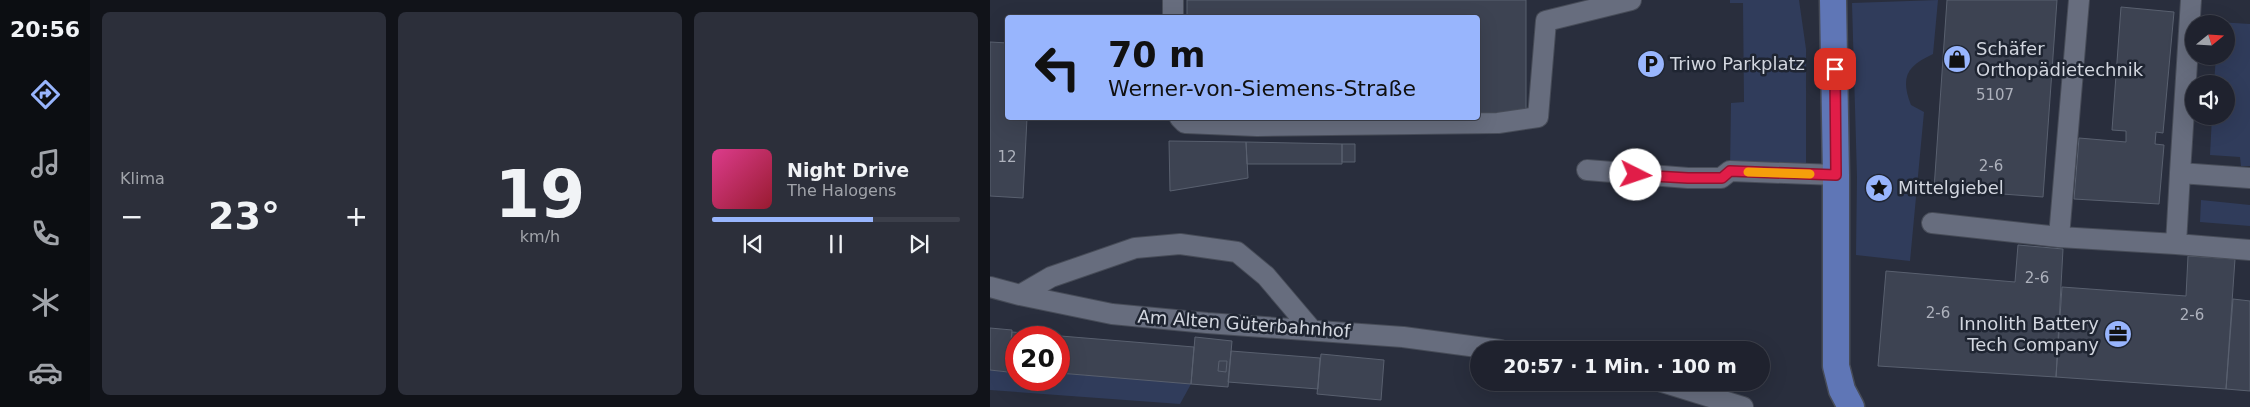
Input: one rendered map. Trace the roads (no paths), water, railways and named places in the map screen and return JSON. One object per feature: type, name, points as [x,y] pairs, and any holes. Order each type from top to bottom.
[{"type":"main road","points":[[1833,0],[1836,175],[1836,366],[1842,390],[1850,407]]},
{"type":"street","points":[[1173,0],[1173,15]]},
{"type":"street","points":[[1182,120],[1185,123],[1257,126],[1498,123],[1538,117],[1546,21],[1631,0]]},
{"type":"street","points":[[2059,237],[2079,0]]},
{"type":"street","points":[[2176,244],[2191,0]]},
{"type":"street","points":[[1587,170],[1688,178],[1722,178],[1730,171],[1836,175]]},
{"type":"street","points":[[2180,174],[2250,178]]},
{"type":"street","points":[[1932,223],[2059,237],[2250,250]]},
{"type":"street","points":[[1020,295],[1051,277],[1135,248],[1180,244],[1237,252],[1266,276],[1311,329]]},
{"type":"street","name":"Am Alten Güterbahnhof","points":[[990,287],[1112,314],[1207,323],[1429,339],[1470,345]]},
{"type":"street","points":[[1691,391],[1743,407]]},
{"type":"place","name":"Schäfer Orthopädietechnik","points":[[1957,59]]},
{"type":"place","name":"Triwo Parkplatz","points":[[1651,64]]},
{"type":"place","name":"Mittelgiebel","points":[[1879,188]]},
{"type":"place","name":"Innolith Battery Tech Company","points":[[2118,334]]}]
